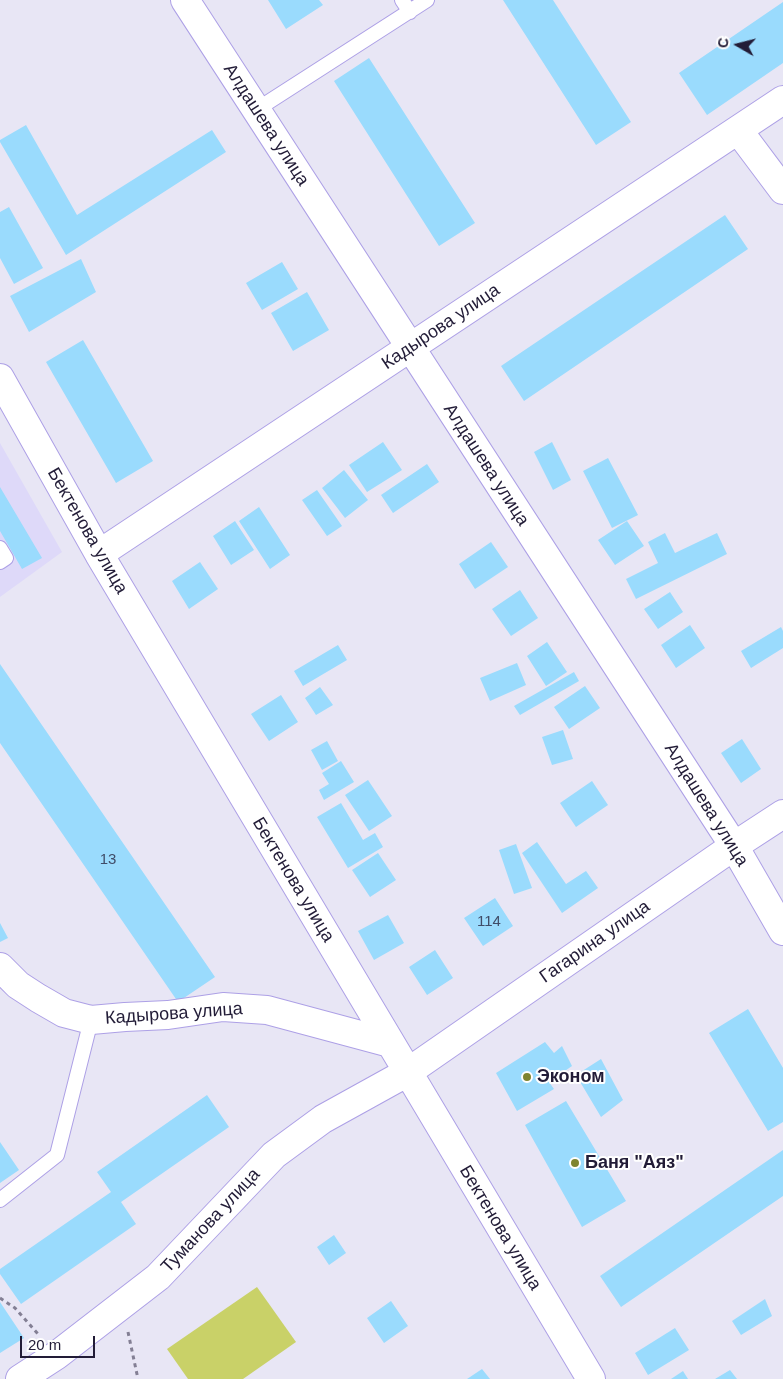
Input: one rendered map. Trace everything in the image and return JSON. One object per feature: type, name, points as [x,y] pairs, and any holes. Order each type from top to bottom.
[{"type":"street","name":"Алдашева улица","points":[[185,0],[734,846],[783,931]]},
{"type":"street","name":"Кадырова улица","points":[[99,554],[783,100]]},
{"type":"street","points":[[738,130],[783,190]]},
{"type":"street","name":"Бектенова улица","points":[[0,378],[99,554],[591,1379]]},
{"type":"street","name":"Гагарина улица","points":[[408,1072],[783,814]]},
{"type":"street","name":"Кадырова улица","points":[[0,967],[18,984],[64,1013],[92,1020],[168,1015],[223,1007],[267,1010],[390,1043]]},
{"type":"street","name":"Туманова улица","points":[[20,1379],[57,1355],[158,1278],[274,1155],[323,1119],[408,1072]]},
{"type":"lane","points":[[256,110],[406,6],[427,0]]},
{"type":"lane","points":[[0,548],[6,558],[0,562]]},
{"type":"lane","points":[[0,1200],[57,1155],[92,1020]]},
{"type":"path","points":[[0,1298],[15,1308],[57,1355]]},
{"type":"path","points":[[123,1304],[138,1379]]},
{"type":"shaded area","points":[[0,443],[62,552],[0,597]]},
{"type":"green space","points":[[257,1287],[296,1342],[243,1379],[188,1379],[167,1349]]},
{"type":"building","points":[[268,0],[319,0],[323,5],[286,29]]},
{"type":"building","points":[[503,0],[553,0],[631,122],[596,145]]},
{"type":"building","points":[[783,2],[783,63],[707,115],[679,73]]},
{"type":"building","points":[[369,58],[475,223],[439,246],[334,81]]},
{"type":"building","points":[[26,125],[77,215],[212,130],[226,152],[66,255],[0,142],[0,140]]},
{"type":"building","points":[[9,207],[43,268],[14,284],[0,258],[0,212]]},
{"type":"building","points":[[725,215],[748,249],[524,401],[501,366]]},
{"type":"building","points":[[81,259],[96,292],[29,332],[10,296]]},
{"type":"building","points":[[282,262],[298,289],[262,310],[246,283]]},
{"type":"building","points":[[307,292],[329,330],[293,351],[271,313]]},
{"type":"building","points":[[83,340],[153,461],[116,483],[46,362]]},
{"type":"building","points":[[383,442],[402,470],[367,492],[349,465]]},
{"type":"building","points":[[552,442],[571,480],[553,490],[534,452]]},
{"type":"building","points":[[608,458],[638,515],[612,528],[583,471]]},
{"type":"building","points":[[427,464],[439,482],[393,513],[381,495]]},
{"type":"building","points":[[344,470],[368,500],[345,518],[322,488]]},
{"type":"building","points":[[0,487],[42,558],[22,569],[0,531]]},
{"type":"building","points":[[317,490],[342,526],[327,536],[302,500]]},
{"type":"building","points":[[259,507],[290,555],[270,569],[239,521]]},
{"type":"building","points":[[235,521],[254,550],[231,565],[213,536]]},
{"type":"building","points":[[627,521],[644,546],[615,565],[598,540]]},
{"type":"building","points":[[665,533],[675,553],[717,533],[727,554],[636,599],[626,579],[658,563],[648,542]]},
{"type":"building","points":[[491,542],[508,567],[475,589],[459,564]]},
{"type":"building","points":[[200,562],[218,589],[189,609],[172,581]]},
{"type":"building","points":[[520,590],[538,618],[511,636],[492,609]]},
{"type":"building","points":[[670,592],[683,612],[658,629],[644,609]]},
{"type":"building","points":[[690,625],[705,648],[676,668],[661,645]]},
{"type":"building","points":[[781,627],[783,631],[783,648],[751,668],[741,651]]},
{"type":"building","points":[[547,642],[567,672],[546,686],[527,656]]},
{"type":"building","points":[[338,645],[347,660],[303,686],[294,671]]},
{"type":"building","points":[[517,663],[526,685],[490,701],[480,678]]},
{"type":"building","points":[[0,664],[215,977],[178,1002],[0,743]]},
{"type":"building","points":[[574,672],[579,681],[520,715],[514,706]]},
{"type":"building","points":[[585,686],[600,708],[569,729],[554,707]]},
{"type":"building","points":[[320,687],[333,705],[316,715],[305,698]]},
{"type":"building","points":[[281,695],[298,722],[269,741],[251,714]]},
{"type":"building","points":[[563,730],[573,759],[552,765],[542,737]]},
{"type":"building","points":[[742,739],[761,769],[741,783],[721,753]]},
{"type":"building","points":[[327,741],[338,761],[322,770],[311,750]]},
{"type":"building","points":[[341,761],[354,782],[324,800],[319,790],[329,784],[322,773]]},
{"type":"building","points":[[368,780],[392,816],[369,831],[345,795]]},
{"type":"building","points":[[592,781],[608,805],[576,827],[560,803]]},
{"type":"building","points":[[341,803],[363,840],[375,833],[383,847],[348,868],[317,817]]},
{"type":"building","points":[[537,842],[566,884],[586,871],[598,888],[562,913],[522,853]]},
{"type":"building","points":[[516,844],[532,888],[514,894],[499,850]]},
{"type":"building","points":[[378,853],[396,880],[370,897],[352,870]]},
{"type":"building","points":[[495,898],[513,926],[483,946],[464,918]]},
{"type":"building","points":[[388,915],[404,943],[374,960],[358,931]]},
{"type":"building","points":[[0,923],[8,938],[0,942]]},
{"type":"building","points":[[435,950],[453,978],[427,995],[409,967]]},
{"type":"building","points":[[748,1009],[783,1068],[783,1122],[768,1131],[709,1033]]},
{"type":"building","name":"Эконом","points":[[545,1042],[554,1053],[562,1046],[572,1066],[549,1082],[554,1089],[517,1111],[496,1073]]},
{"type":"building","points":[[601,1059],[623,1100],[601,1117],[576,1075]]},
{"type":"building","points":[[207,1095],[229,1127],[121,1202],[136,1224],[21,1304],[0,1274],[0,1269],[111,1192],[97,1172]]},
{"type":"building","name":"Баня \"Аяз\"","points":[[566,1101],[626,1201],[582,1227],[525,1125]]},
{"type":"building","points":[[0,1142],[19,1170],[0,1183]]},
{"type":"building","points":[[783,1150],[783,1196],[621,1307],[600,1276]]},
{"type":"building","points":[[334,1235],[346,1253],[329,1265],[317,1247]]},
{"type":"building","points":[[765,1299],[772,1316],[741,1335],[732,1321]]},
{"type":"building","points":[[391,1301],[408,1326],[384,1343],[367,1318]]},
{"type":"building","points":[[0,1302],[24,1338],[0,1353]]},
{"type":"building","points":[[675,1328],[689,1350],[648,1375],[635,1353]]},
{"type":"building","points":[[482,1369],[490,1379],[467,1379]]},
{"type":"building","points":[[730,1370],[737,1379],[715,1379]]},
{"type":"building","points":[[683,1371],[688,1379],[671,1379]]},
{"type":"place","name":"Эконом","points":[[527,1077]]},
{"type":"place","name":"Баня \"Аяз\"","points":[[575,1163]]}]
